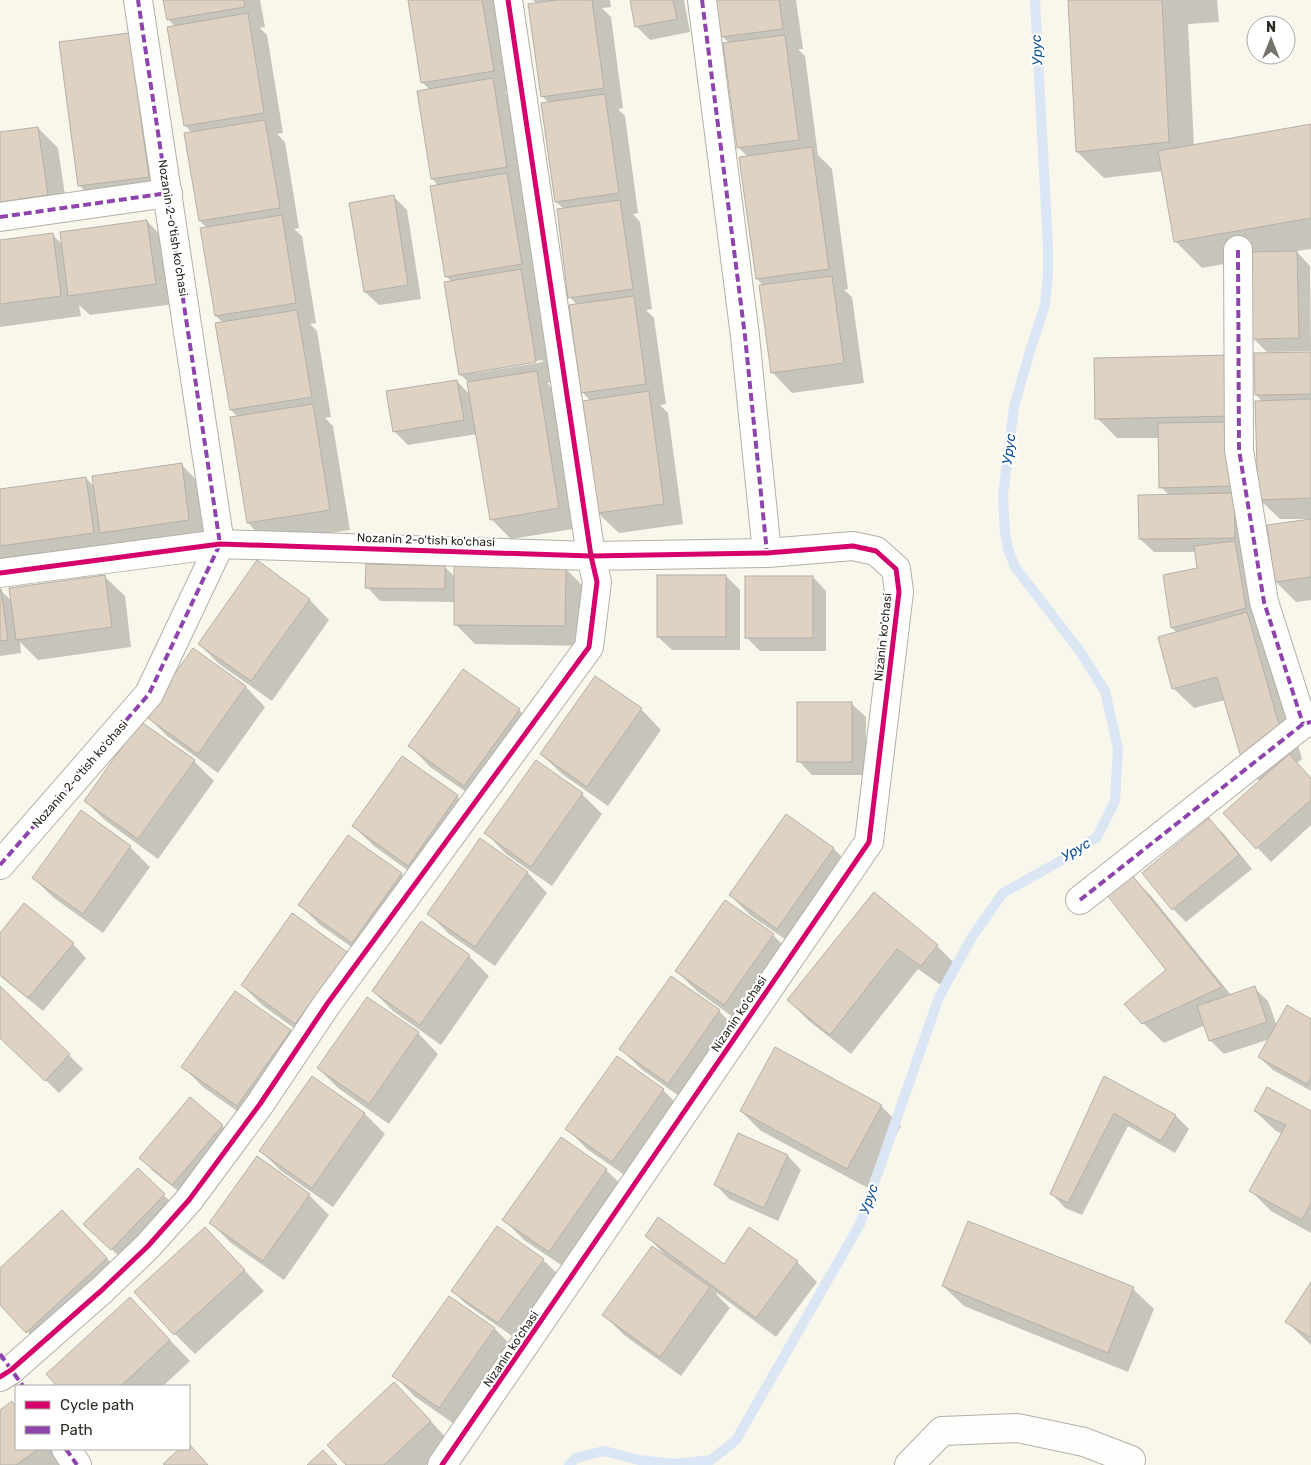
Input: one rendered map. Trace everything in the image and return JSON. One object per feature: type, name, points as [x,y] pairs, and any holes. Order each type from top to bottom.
[{"type":"street","name":"Nozanin 2-o'tish ko'chasi","points":[[0,865],[149,694],[220,544],[138,0]]},
{"type":"street","points":[[8,1372],[102,1290],[148,1246],[189,1200],[260,1104],[327,1004],[589,648],[597,582],[508,0]]},
{"type":"street","points":[[702,0],[745,336],[767,553]]},
{"type":"street","points":[[0,217],[168,193]]},
{"type":"street","points":[[1080,900],[1307,723],[1264,602],[1240,450],[1238,250]]},
{"type":"street","name":"Nozanin 2-o'tish ko'chasi","points":[[0,573],[220,544],[592,556],[767,553],[853,546]]},
{"type":"street","name":"Nizanin ko'chasi","points":[[442,1465],[460,1442],[869,842],[899,592],[896,569],[876,551],[853,546]]},
{"type":"street","points":[[909,1465],[942,1431],[1017,1428],[1084,1442],[1131,1460]]},
{"type":"street","points":[[67,1450],[77,1465]]},
{"type":"building","points":[[163,0],[244,0],[245,7],[167,20]]},
{"type":"building","points":[[408,0],[482,0],[494,71],[421,83]]},
{"type":"building","points":[[556,0],[592,0],[604,88],[541,97],[528,4]]},
{"type":"building","points":[[630,0],[673,0],[677,19],[635,27]]},
{"type":"building","points":[[716,0],[779,0],[783,29],[721,37]]},
{"type":"building","points":[[1068,0],[1162,0],[1169,142],[1076,152]]},
{"type":"building","points":[[248,13],[264,113],[184,126],[167,27]]},
{"type":"building","points":[[129,33],[149,177],[78,186],[59,42]]},
{"type":"building","points":[[785,35],[799,140],[737,148],[723,43]]},
{"type":"building","points":[[493,78],[507,167],[431,179],[417,91]]},
{"type":"building","points":[[605,94],[619,193],[555,202],[541,103]]},
{"type":"building","points":[[265,120],[280,208],[199,221],[184,133]]},
{"type":"building","points":[[1311,124],[1311,218],[1174,242],[1158,151]]},
{"type":"building","points":[[38,127],[48,195],[0,202],[0,132]]},
{"type":"building","points":[[812,147],[829,269],[756,279],[739,157]]},
{"type":"building","points":[[507,173],[522,264],[445,277],[430,186]]},
{"type":"building","points":[[394,195],[408,285],[364,292],[349,203]]},
{"type":"building","points":[[620,200],[633,289],[568,298],[557,209]]},
{"type":"building","points":[[282,215],[296,303],[215,316],[200,228]]},
{"type":"building","points":[[147,220],[156,284],[68,296],[60,232]]},
{"type":"building","points":[[53,233],[61,296],[0,304],[0,240]]},
{"type":"building","points":[[1297,251],[1299,338],[1252,339],[1251,252]]},
{"type":"building","points":[[521,269],[536,362],[459,375],[444,282]]},
{"type":"building","points":[[832,276],[844,363],[771,373],[759,285]]},
{"type":"building","points":[[634,296],[646,384],[581,393],[569,305]]},
{"type":"building","points":[[297,310],[312,397],[230,410],[215,323]]},
{"type":"building","points":[[1311,352],[1311,394],[1255,395],[1254,353]]},
{"type":"building","points":[[1230,355],[1231,416],[1095,419],[1094,358]]},
{"type":"building","points":[[537,371],[559,508],[490,520],[467,382]]},
{"type":"building","points":[[457,380],[464,420],[393,432],[386,391]]},
{"type":"building","points":[[649,391],[664,504],[597,513],[582,401]]},
{"type":"building","points":[[1311,399],[1311,498],[1258,500],[1255,401]]},
{"type":"building","points":[[313,404],[330,510],[247,523],[230,417]]},
{"type":"building","points":[[1231,422],[1232,486],[1159,488],[1158,423]]},
{"type":"building","points":[[182,463],[189,520],[100,533],[92,476]]},
{"type":"building","points":[[86,477],[94,533],[0,546],[0,489]]},
{"type":"building","points":[[1234,493],[1235,538],[1139,539],[1138,495]]},
{"type":"building","points":[[1311,519],[1311,577],[1274,582],[1267,525]]},
{"type":"building","points":[[1235,541],[1246,608],[1171,628],[1163,575],[1197,568],[1194,546]]},
{"type":"building","points":[[257,560],[310,599],[251,681],[198,644]]},
{"type":"building","points":[[366,564],[445,566],[445,589],[365,588]]},
{"type":"building","points":[[454,565],[566,566],[565,626],[454,625]]},
{"type":"building","points":[[105,575],[112,627],[16,640],[9,588]]},
{"type":"building","points":[[657,575],[726,575],[726,637],[657,637]]},
{"type":"building","points":[[745,576],[813,576],[813,638],[745,638]]},
{"type":"building","points":[[0,589],[8,640],[0,641]]},
{"type":"building","points":[[1247,612],[1283,739],[1244,767],[1217,677],[1172,689],[1158,637]]},
{"type":"building","points":[[193,648],[246,686],[198,754],[145,716]]},
{"type":"building","points":[[463,669],[520,709],[464,786],[408,746]]},
{"type":"building","points":[[595,676],[642,708],[587,787],[540,754]]},
{"type":"building","points":[[797,702],[852,702],[852,762],[797,762]]},
{"type":"building","points":[[140,721],[195,760],[138,839],[84,801]]},
{"type":"building","points":[[1289,754],[1311,778],[1311,800],[1256,849],[1223,813]]},
{"type":"building","points":[[402,756],[458,795],[408,866],[352,826]]},
{"type":"building","points":[[536,760],[583,793],[531,867],[484,833]]},
{"type":"building","points":[[81,810],[131,846],[83,914],[32,878]]},
{"type":"building","points":[[786,814],[834,848],[777,929],[729,895]]},
{"type":"building","points":[[1209,818],[1239,855],[1172,910],[1142,873]]},
{"type":"building","points":[[348,835],[402,873],[352,943],[298,905]]},
{"type":"building","points":[[480,838],[528,872],[475,947],[427,914]]},
{"type":"building","points":[[1132,875],[1222,987],[1142,1024],[1124,1004],[1166,970],[1107,895]]},
{"type":"building","points":[[874,892],[938,945],[921,966],[897,949],[830,1035],[787,1000]]},
{"type":"building","points":[[725,900],[774,934],[724,1005],[675,971]]},
{"type":"building","points":[[24,903],[74,943],[28,998],[0,975],[0,933]]},
{"type":"building","points":[[292,913],[347,952],[295,1024],[241,985]]},
{"type":"building","points":[[421,921],[470,955],[420,1025],[372,991]]},
{"type":"building","points":[[671,976],[720,1010],[668,1084],[619,1049]]},
{"type":"building","points":[[0,986],[70,1054],[45,1081],[0,1038]]},
{"type":"building","points":[[1255,986],[1267,1022],[1209,1041],[1197,1006]]},
{"type":"building","points":[[235,991],[291,1030],[237,1106],[181,1067]]},
{"type":"building","points":[[367,997],[419,1032],[369,1104],[317,1068]]},
{"type":"building","points":[[1287,1005],[1311,1019],[1311,1077],[1307,1084],[1258,1057]]},
{"type":"building","points":[[775,1047],[882,1105],[847,1169],[740,1111]]},
{"type":"building","points":[[617,1056],[664,1089],[612,1162],[565,1129]]},
{"type":"building","points":[[312,1076],[365,1113],[312,1188],[259,1151]]},
{"type":"building","points":[[1104,1076],[1176,1115],[1161,1141],[1114,1113],[1068,1203],[1050,1194]]},
{"type":"building","points":[[1267,1087],[1311,1111],[1311,1202],[1302,1220],[1249,1191],[1286,1125],[1254,1111]]},
{"type":"building","points":[[190,1097],[223,1125],[172,1185],[139,1158]]},
{"type":"building","points":[[738,1133],[788,1155],[764,1208],[714,1185]]},
{"type":"building","points":[[561,1137],[607,1169],[549,1252],[502,1220]]},
{"type":"building","points":[[257,1156],[310,1194],[263,1261],[209,1223]]},
{"type":"building","points":[[138,1168],[165,1194],[111,1250],[83,1224]]},
{"type":"building","points":[[62,1210],[107,1258],[26,1333],[0,1305],[0,1268]]},
{"type":"building","points":[[658,1217],[724,1264],[749,1227],[798,1261],[756,1318],[645,1236]]},
{"type":"building","points":[[968,1221],[1134,1287],[1108,1353],[942,1286]]},
{"type":"building","points":[[497,1226],[544,1259],[498,1323],[451,1291]]},
{"type":"building","points":[[205,1227],[245,1270],[174,1335],[134,1292]]},
{"type":"building","points":[[652,1246],[710,1287],[660,1357],[602,1315]]},
{"type":"building","points":[[1311,1282],[1311,1338],[1285,1322]]},
{"type":"building","points":[[449,1296],[495,1328],[439,1408],[392,1376]]},
{"type":"building","points":[[130,1297],[170,1340],[122,1385],[56,1385],[46,1374]]},
{"type":"building","points":[[394,1382],[431,1421],[384,1465],[346,1465],[327,1445]]},
{"type":"building","points":[[12,1401],[15,1406],[15,1450],[38,1450],[16,1465],[0,1465],[0,1410]]},
{"type":"building","points":[[190,1445],[208,1465],[165,1465],[163,1464],[178,1450],[190,1450]]},
{"type":"building","points":[[323,1450],[337,1465],[307,1465]]},
{"type":"waterway","name":"Урус","points":[[569,1465],[576,1458],[604,1451],[639,1460],[675,1464],[711,1460],[736,1440],[860,1224],[939,997],[972,937],[1003,893],[1064,859],[1097,837],[1115,801],[1118,749],[1105,691],[1079,650],[1015,567],[1008,549],[1005,532],[1003,495],[1014,407],[1045,305],[1048,274],[1035,0]]},
{"type":"marked path","points":[[0,865],[149,694],[220,544],[138,0]]},
{"type":"marked path","points":[[702,0],[745,336],[767,553]]},
{"type":"marked path","points":[[0,217],[168,193]]},
{"type":"marked path","points":[[1238,250],[1239,450],[1264,602],[1303,724]]},
{"type":"marked path","points":[[1080,900],[1303,724],[1311,722]]},
{"type":"marked path","points":[[0,1354],[22,1385]]},
{"type":"marked path","points":[[67,1450],[77,1465]]},
{"type":"cycle path","points":[[0,1377],[11,1370],[102,1290],[148,1246],[189,1200],[260,1104],[327,1004],[589,647],[597,582],[591,556],[508,0]]},
{"type":"cycle path","points":[[0,573],[220,544],[591,556],[767,553],[853,546],[876,551],[896,569],[899,592],[869,842],[442,1465]]}]
